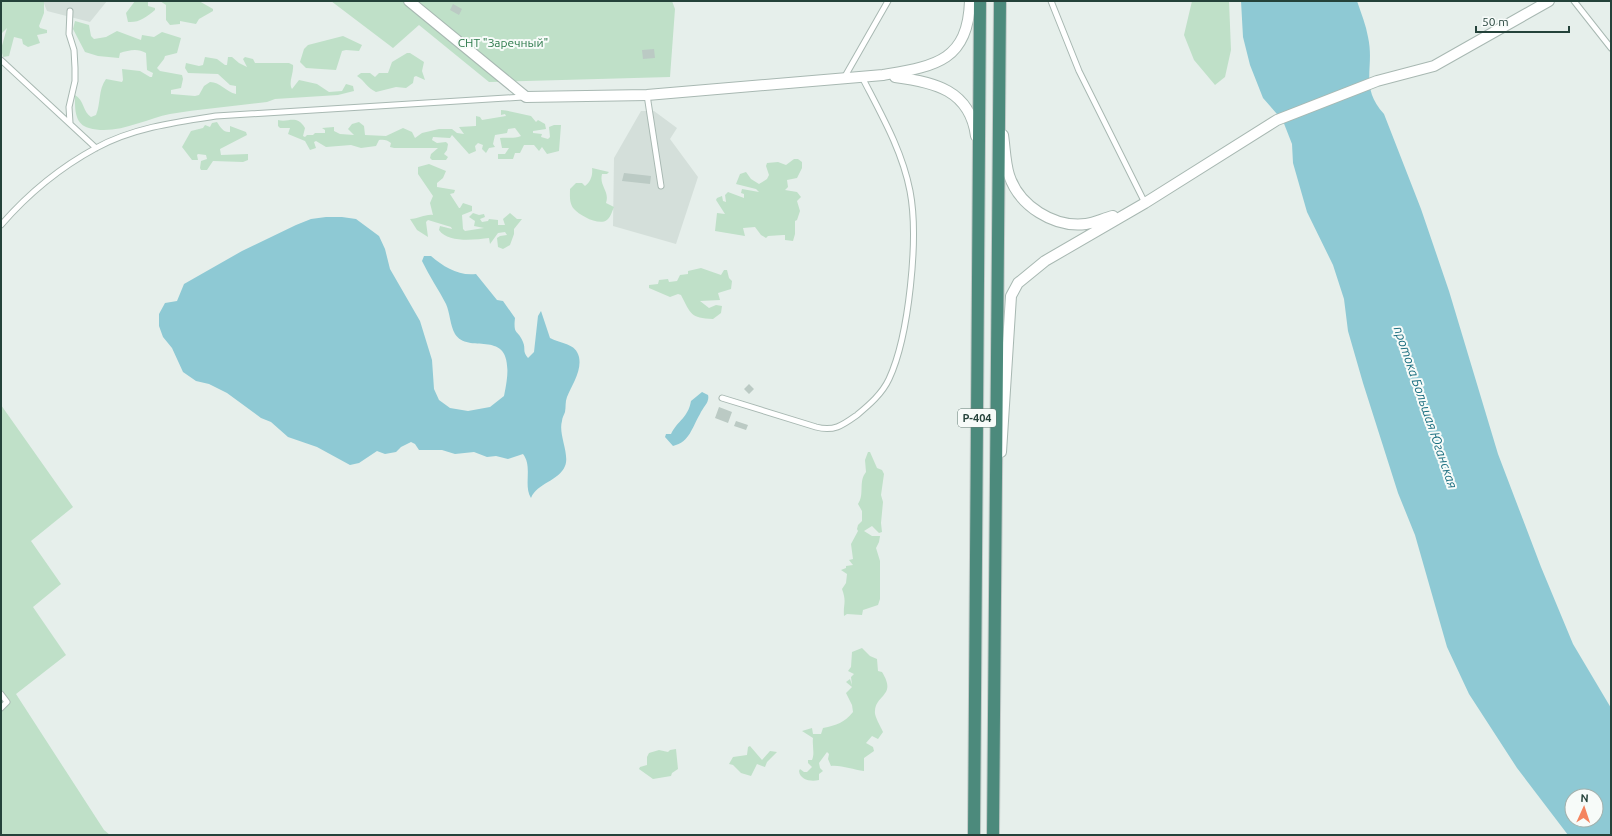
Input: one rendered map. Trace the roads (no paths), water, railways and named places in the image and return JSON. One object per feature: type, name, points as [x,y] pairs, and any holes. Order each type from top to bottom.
[{"type":"highway","name":"Р-404","points":[[974,835],[980,1]]},
{"type":"highway","name":"Р-404","points":[[993,835],[1000,1]]},
{"type":"street","points":[[409,1],[526,96],[647,95],[844,79],[916,70],[934,64],[947,57],[955,49],[966,31],[969,20],[970,1]]},
{"type":"street","points":[[995,534],[1007,375],[1011,296],[1018,282],[1045,261],[1132,209],[1145,203],[1277,120],[1377,81],[1434,66],[1549,1]]},
{"type":"street","points":[[884,75],[923,80],[947,89],[969,112],[979,156]]},
{"type":"street","points":[[998,110],[1009,174],[1022,198],[1034,210],[1052,219],[1069,224],[1087,224],[1132,209]]},
{"type":"lane","points":[[844,79],[888,1]]},
{"type":"lane","points":[[1051,1],[1079,71],[1145,203]]},
{"type":"lane","points":[[1574,1],[1611,48]]},
{"type":"lane","points":[[70,11],[69,34],[74,50],[75,68],[69,107],[70,124]]},
{"type":"lane","points":[[1,60],[96,148]]},
{"type":"lane","points":[[722,398],[816,427],[832,430],[846,423],[869,406],[890,379],[899,348],[907,311],[913,255],[914,224],[904,164],[862,77]]},
{"type":"lane","points":[[647,95],[661,186]]},
{"type":"lane","points":[[1,224],[49,179],[96,148],[135,132],[177,122],[216,116],[526,96]]},
{"type":"lane","points":[[1,215],[9,216]]},
{"type":"lane","points":[[1,694],[7,702],[1,708]]},
{"type":"water","name":"протока Большая Юганская","points":[[1241,1],[1357,1],[1365,24],[1370,48],[1369,77],[1372,95],[1376,104],[1384,114],[1421,209],[1449,291],[1498,454],[1541,567],[1573,644],[1611,708],[1611,835],[1568,835],[1517,768],[1469,694],[1447,647],[1415,535],[1398,493],[1363,383],[1348,331],[1344,299],[1333,265],[1307,212],[1293,163],[1292,144],[1283,121],[1263,98],[1250,65],[1243,37]]},
{"type":"water","points":[[326,217],[356,219],[379,236],[385,249],[390,269],[420,321],[432,360],[434,389],[439,400],[450,408],[468,411],[490,407],[504,396],[507,372],[506,357],[500,349],[492,345],[471,343],[462,340],[455,334],[446,304],[422,261],[424,256],[431,256],[441,264],[457,272],[463,274],[476,274],[497,300],[503,301],[515,318],[515,330],[524,344],[525,354],[528,358],[534,352],[538,316],[541,311],[550,338],[568,344],[575,349],[580,362],[576,378],[566,399],[565,412],[561,426],[566,456],[565,466],[558,475],[538,489],[531,498],[528,487],[528,470],[526,459],[523,454],[508,459],[496,456],[487,457],[474,452],[455,454],[442,450],[419,450],[415,444],[411,442],[401,447],[396,452],[385,454],[377,451],[359,463],[350,465],[317,447],[288,437],[271,422],[261,418],[227,393],[209,384],[196,381],[183,372],[172,348],[163,337],[159,326],[159,314],[165,303],[177,301],[184,284],[242,251],[296,225],[311,219]]},
{"type":"water","points":[[702,392],[708,395],[707,402],[687,438],[679,444],[673,446],[665,437],[666,434],[671,434],[688,411],[691,401]]},
{"type":"park label","name":"СНТ \"Заречный\"","points":[[503,42]]}]
